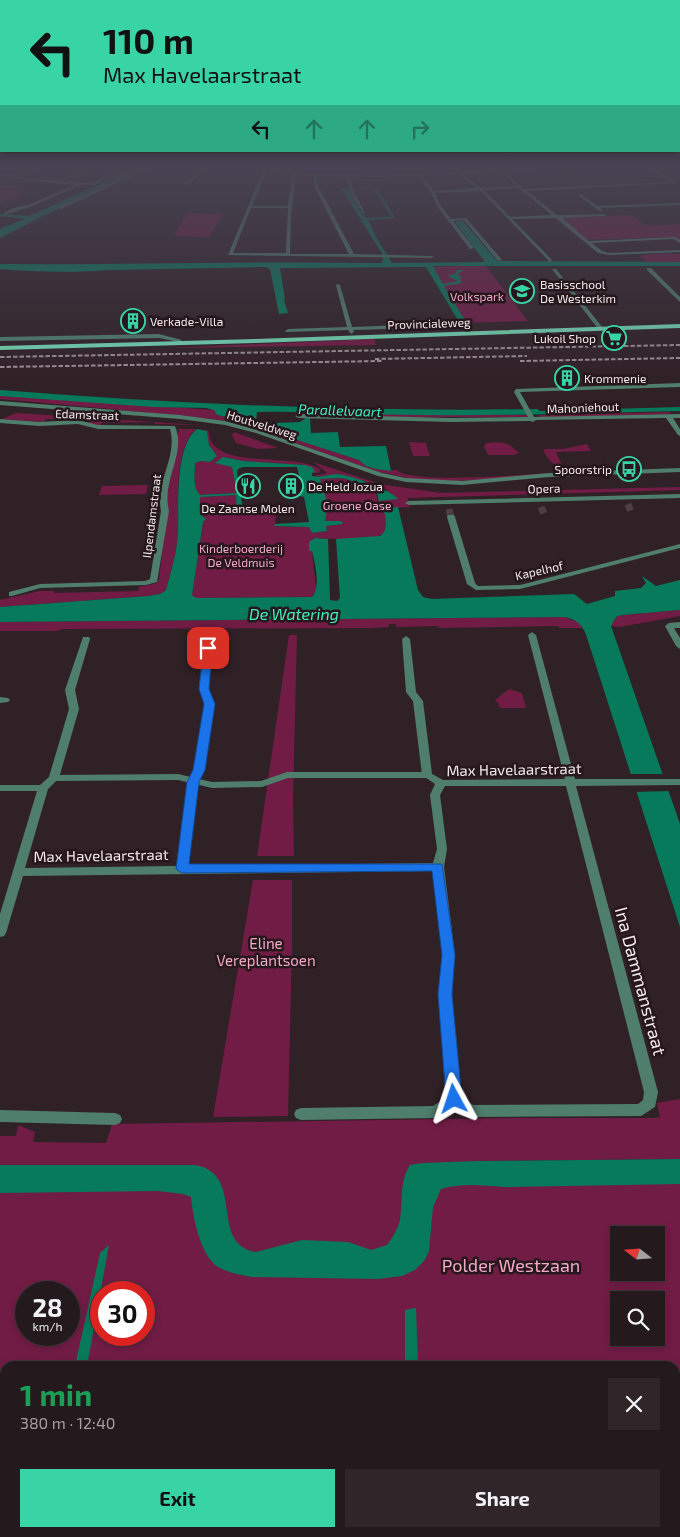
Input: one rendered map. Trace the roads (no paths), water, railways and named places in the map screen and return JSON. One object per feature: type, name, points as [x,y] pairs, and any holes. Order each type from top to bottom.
[{"type":"main road","name":"Provincialeweg","points":[[351,333],[476,333],[680,322]]},
{"type":"main road","points":[[456,325],[483,328]]},
{"type":"main road","name":"Provincialeweg","points":[[0,348],[483,328],[680,326]]},
{"type":"main road","points":[[476,333],[475,331],[483,328]]},
{"type":"main road","name":"Provincialeweg","points":[[0,344],[179,342]]},
{"type":"street","points":[[237,238],[230,254],[432,256]]},
{"type":"street","points":[[287,238],[288,255]]},
{"type":"street","points":[[343,238],[352,255]]},
{"type":"street","points":[[464,238],[472,248]]},
{"type":"street","points":[[481,238],[500,260]]},
{"type":"street","points":[[529,238],[550,261]]},
{"type":"street","points":[[583,238],[604,254],[680,251]]},
{"type":"street","points":[[588,242],[675,238],[680,242]]},
{"type":"street","points":[[631,253],[636,258]]},
{"type":"street","points":[[649,269],[680,300]]},
{"type":"street","points":[[554,270],[599,327]]},
{"type":"street","points":[[338,285],[351,333]]},
{"type":"street","name":"Provincialeweg","points":[[288,331],[351,333],[456,325]]},
{"type":"street","name":"Provincialeweg","points":[[0,340],[159,336],[179,342]]},
{"type":"street","points":[[532,418],[517,392],[518,390],[680,385]]},
{"type":"street","name":"Houtveldweg","points":[[2,405],[180,416],[225,423],[258,432],[380,475],[406,480],[462,483],[514,480],[557,481],[680,477]]},
{"type":"street","name":"Mahoniehout","points":[[298,416],[421,422],[498,422],[532,418],[680,416]]},
{"type":"street","points":[[668,416],[680,434]]},
{"type":"street","name":"Edamstraat","points":[[0,421],[40,424],[78,422],[98,427],[173,427]]},
{"type":"street","name":"Ilpendamstraat","points":[[12,594],[40,586],[146,583],[154,580],[165,511],[163,505],[165,484],[175,442],[176,433],[173,427]]},
{"type":"street","name":"Houtveldweg","points":[[514,480],[549,475],[680,470]]},
{"type":"street","name":"Opera","points":[[410,503],[449,509],[680,496]]},
{"type":"street","name":"Kapelhof","points":[[449,509],[471,584],[476,588],[520,586],[680,546]]},
{"type":"street","points":[[680,625],[669,626],[680,646]]},
{"type":"street","points":[[532,635],[570,782]]},
{"type":"street","points":[[182,869],[193,782],[199,770],[210,704],[204,689],[209,637]]},
{"type":"street","points":[[0,788],[43,788],[54,778],[74,709],[70,690],[86,639]]},
{"type":"street","points":[[406,639],[411,692],[418,701],[426,775]]},
{"type":"street","points":[[54,778],[178,777],[212,785],[262,784],[287,775],[426,775],[441,783]]},
{"type":"street","name":"Ina Dammanstraat","points":[[454,1099],[471,1111],[641,1110],[650,1103],[651,1092],[570,782]]},
{"type":"street","name":"Max Havelaarstraat","points":[[43,788],[19,872],[438,867],[442,849],[435,796],[441,783],[676,782]]},
{"type":"street","points":[[301,1114],[436,1112],[454,1099],[445,994],[449,955],[438,867]]},
{"type":"street","points":[[0,933],[19,872]]},
{"type":"street","points":[[0,1116],[115,1119]]},
{"type":"water","points":[[372,238],[376,238],[392,263],[485,262],[467,238],[477,238],[497,261],[680,262],[680,266],[433,266],[443,284],[458,281],[449,277],[449,275],[455,274],[457,270],[464,270],[457,274],[461,276],[462,283],[444,286],[466,322],[459,322],[426,267],[280,268],[284,300],[288,313],[279,314],[270,269],[266,267],[69,272],[0,269],[0,264],[382,263],[383,255]]},
{"type":"water","name":"Parallelvaart","points":[[0,390],[268,406],[470,410],[537,409],[540,411],[680,407],[680,411],[456,415],[257,412],[256,421],[247,421],[217,415],[214,410],[206,408],[153,407],[0,396]]},
{"type":"water","points":[[310,418],[311,433],[338,432],[340,447],[386,446],[391,471],[366,466],[359,460],[248,424],[300,422]]},
{"type":"water","name":"De Watering","points":[[197,429],[207,431],[209,445],[217,456],[210,462],[201,461],[195,463],[195,484],[200,495],[237,493],[232,467],[215,463],[223,457],[243,461],[305,465],[312,467],[315,472],[312,473],[312,476],[321,477],[336,474],[350,476],[387,491],[398,499],[379,501],[376,490],[372,487],[342,478],[320,479],[328,504],[325,521],[341,521],[343,524],[326,526],[327,531],[312,533],[309,527],[274,526],[275,524],[309,522],[304,497],[295,495],[295,492],[302,487],[293,480],[300,480],[297,467],[243,467],[238,469],[243,509],[270,510],[246,513],[237,512],[236,495],[200,497],[200,514],[206,519],[203,522],[192,595],[196,598],[312,597],[317,581],[315,562],[312,551],[309,551],[309,542],[315,538],[328,539],[330,600],[337,601],[340,598],[336,539],[380,536],[386,527],[383,508],[398,507],[418,590],[423,597],[432,599],[574,594],[587,604],[615,596],[615,591],[641,588],[646,583],[642,576],[656,586],[680,580],[680,610],[622,615],[616,617],[611,626],[680,824],[680,927],[587,638],[580,625],[572,619],[565,617],[0,622],[0,607],[148,596],[160,594],[166,590],[174,562],[178,533],[178,493],[181,463],[184,449]]},
{"type":"water","points":[[680,1159],[680,1184],[503,1187],[472,1185],[441,1189],[433,1207],[429,1251],[424,1261],[415,1270],[402,1276],[378,1279],[252,1277],[222,1269],[206,1254],[198,1235],[191,1197],[183,1194],[158,1191],[0,1193],[0,1165],[195,1165],[207,1169],[218,1179],[226,1202],[230,1228],[235,1239],[243,1247],[256,1252],[302,1240],[348,1242],[371,1250],[387,1245],[396,1230],[400,1220],[404,1178],[410,1165],[477,1161]]},
{"type":"water","points":[[109,1245],[102,1281],[94,1281],[100,1253]]},
{"type":"water","points":[[90,1298],[91,1346],[88,1361],[76,1361]]},
{"type":"water","points":[[416,1308],[418,1361],[405,1361],[405,1310]]},
{"type":"tunnel","points":[[628,504],[631,512]]},
{"type":"tunnel","points":[[541,507],[544,514]]},
{"type":"tunnel","points":[[449,509],[451,517]]},
{"type":"railway","points":[[0,357],[680,345]]},
{"type":"railway","points":[[375,359],[527,356]]},
{"type":"railway","points":[[520,361],[680,358]]},
{"type":"railway","points":[[0,367],[382,361]]},
{"type":"place","name":"Basisschool De Westerkim","points":[[522,291]]},
{"type":"place","name":"Verkade-Villa","points":[[133,321]]},
{"type":"place","name":"Lukoil Shop","points":[[614,338]]},
{"type":"place","name":"Krommenie","points":[[567,378]]},
{"type":"place","name":"Spoorstrip","points":[[629,469]]},
{"type":"place","name":"De Zaanse Molen","points":[[248,486]]},
{"type":"place","name":"De Held Jozua","points":[[291,486]]},
{"type":"park label","name":"Volkspark","points":[[477,296]]},
{"type":"park label","name":"Groene Oase","points":[[357,505]]},
{"type":"park label","name":"Kinderboerderij De Veldmuis","points":[[241,555]]},
{"type":"park label","name":"Eline Vereplantsoen","points":[[266,952]]},
{"type":"park label","name":"Polder Westzaan","points":[[511,1265]]}]
